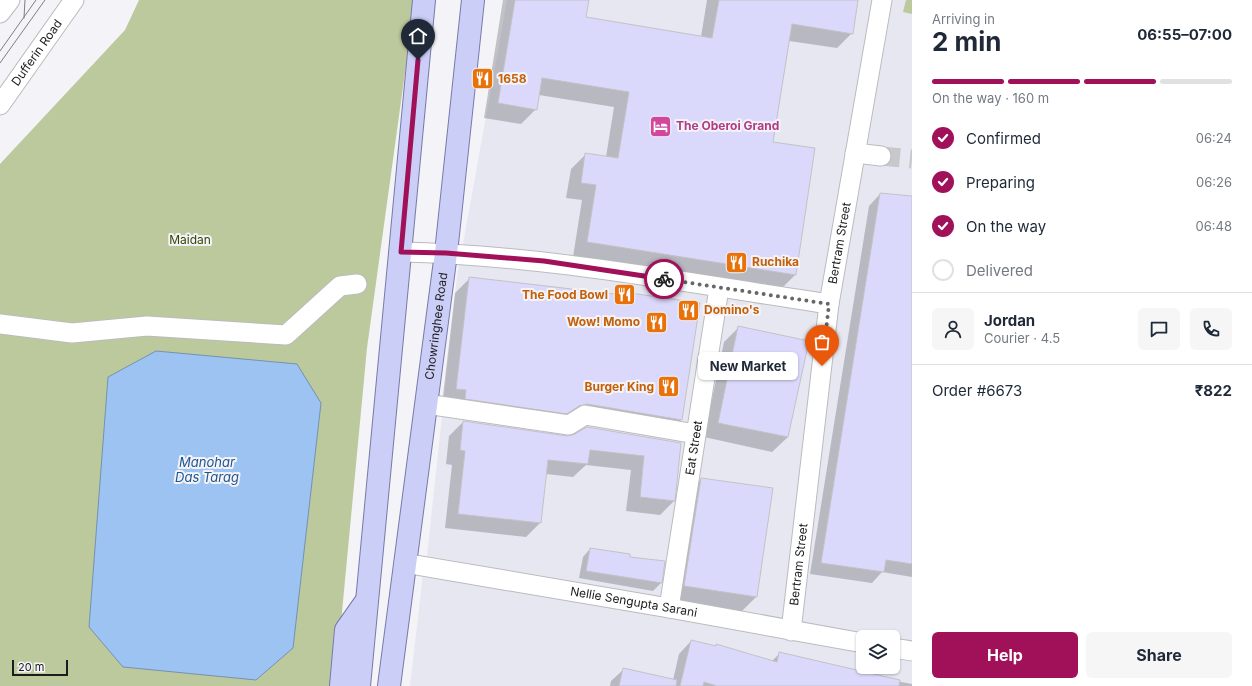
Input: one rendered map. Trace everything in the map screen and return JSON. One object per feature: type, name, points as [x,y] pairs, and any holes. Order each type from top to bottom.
[{"type":"main road","points":[[359,686],[424,0]]},
{"type":"main road","name":"Chowringhee Road","points":[[389,686],[446,253],[473,0]]},
{"type":"main road","points":[[341,686],[346,630],[366,602]]},
{"type":"main road","points":[[399,603],[408,634],[402,686]]},
{"type":"street","points":[[0,13],[10,0]]},
{"type":"street","name":"Dufferin Road","points":[[0,105],[74,0]]},
{"type":"street","name":"Bertram Street","points":[[791,631],[829,304],[882,0]]},
{"type":"street","points":[[856,153],[881,156]]},
{"type":"street","points":[[401,252],[446,253],[544,261],[829,304]]},
{"type":"street","points":[[0,324],[72,333],[147,326],[286,335],[340,286],[356,284]]},
{"type":"street","name":"Eat Street","points":[[669,608],[719,288]]},
{"type":"street","points":[[426,404],[569,425],[585,414],[696,434]]},
{"type":"street","name":"Nellie Sengupta Sarani","points":[[404,563],[669,608],[856,642]]},
{"type":"street","points":[[900,649],[912,651]]},
{"type":"shaded area","points":[[507,0],[912,0],[912,642],[900,640],[900,630],[856,630],[856,632],[427,556],[457,277]]},
{"type":"shaded area","points":[[423,574],[856,650],[856,674],[900,674],[900,658],[912,660],[912,686],[410,686]]},
{"type":"green space","name":"Maidan","points":[[139,0],[415,0],[367,348],[335,686],[0,686],[0,164],[125,30]]},
{"type":"green space","points":[[906,0],[912,0],[912,14],[903,12]]},
{"type":"water","name":"Manohar Das Tarag","points":[[156,351],[297,364],[321,403],[293,648],[256,680],[123,667],[89,627],[108,377]]},
{"type":"building","name":"The Oberoi Grand","points":[[515,0],[589,0],[586,17],[712,38],[719,0],[858,0],[853,34],[792,24],[773,142],[815,148],[796,275],[587,242],[596,185],[581,183],[585,153],[618,158],[629,92],[542,78],[537,110],[498,103]]},
{"type":"building","points":[[880,193],[912,196],[912,564],[886,560],[884,572],[821,563]]},
{"type":"building","points":[[469,277],[623,295],[623,292],[700,303],[682,420],[587,404],[579,406],[567,414],[465,399],[466,390],[456,389]]},
{"type":"building","points":[[738,326],[809,341],[788,437],[718,423]]},
{"type":"building","points":[[463,421],[567,436],[575,434],[587,427],[681,443],[675,501],[640,497],[644,456],[590,450],[588,464],[548,460],[541,523],[458,514],[465,451],[460,450]]},
{"type":"building","points":[[701,478],[773,488],[757,597],[684,586]]},
{"type":"building","points":[[590,548],[630,554],[630,557],[665,561],[662,583],[586,571]]},
{"type":"building","points":[[691,640],[716,646],[716,644],[777,662],[779,652],[856,670],[856,674],[874,674],[900,680],[899,686],[717,686],[704,682],[703,686],[680,686]]},
{"type":"building","points":[[623,668],[677,680],[676,686],[619,686]]},
{"type":"tunnel","points":[[881,156],[912,159]]},
{"type":"tram line","points":[[24,18],[25,0]]},
{"type":"tram line","points":[[0,51],[36,0]]},
{"type":"tram line","points":[[0,63],[45,0]]},
{"type":"way so far","points":[[664,279],[829,304],[822,366]]},
{"type":"place","name":"1658","points":[[482,79]]},
{"type":"place","name":"The Oberoi Grand","points":[[661,126]]},
{"type":"place","name":"Ruchika","points":[[736,262]]},
{"type":"place","name":"The Food Bowl","points":[[624,295]]},
{"type":"place","name":"Domino's","points":[[688,310]]},
{"type":"place","name":"Wow! Momo","points":[[656,322]]},
{"type":"place","name":"New Market","points":[[822,366]]},
{"type":"place","name":"Burger King","points":[[669,387]]},
{"type":"route","points":[[418,60],[401,252],[446,253],[544,261],[664,279]]}]
